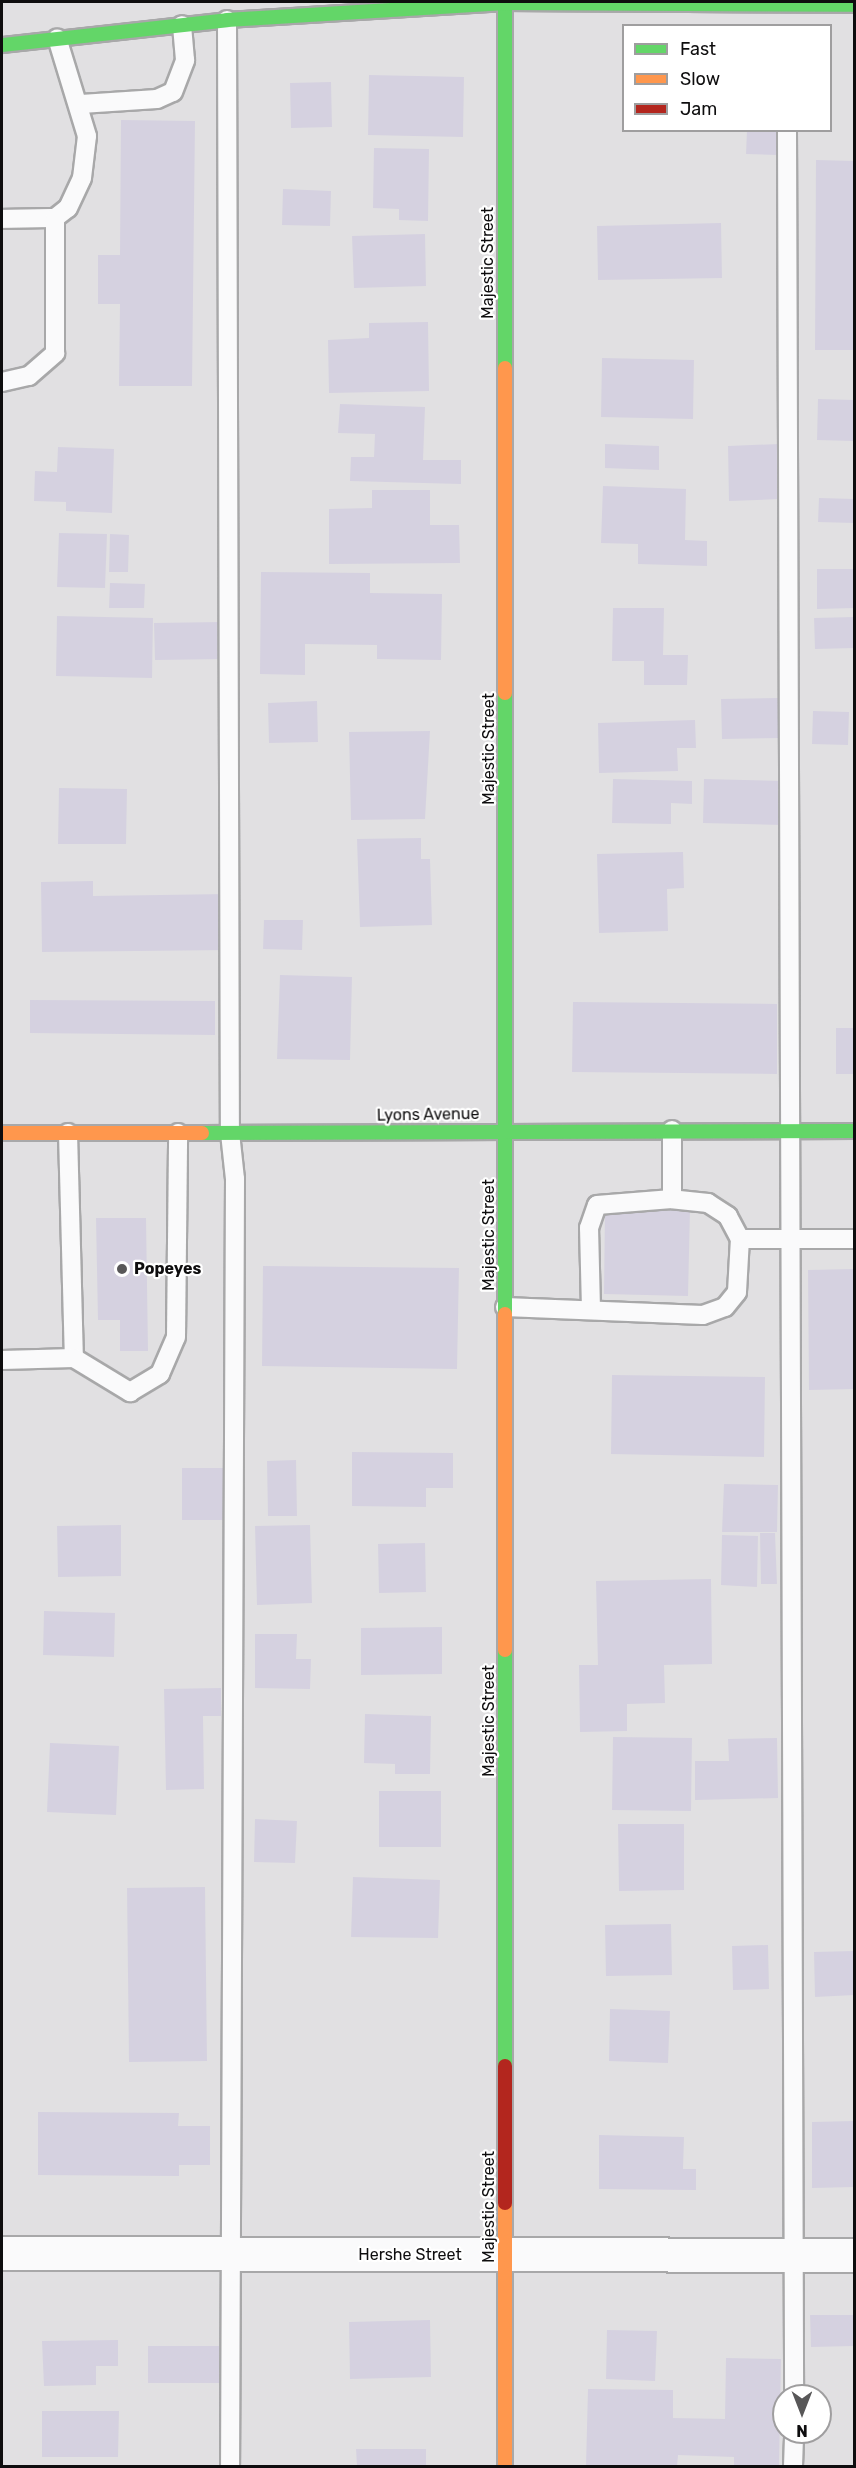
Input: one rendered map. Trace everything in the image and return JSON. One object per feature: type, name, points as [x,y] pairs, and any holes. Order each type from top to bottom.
[{"type":"street","points":[[2,45],[227,20],[505,3],[855,4]]},
{"type":"street","name":"Majestic Street","points":[[505,3],[505,2466]]},
{"type":"street","name":"Lyons Avenue","points":[[2,1133],[505,1130],[855,1131]]},
{"type":"street","name":"Hershe Street","points":[[2,2253],[855,2255]]},
{"type":"lane","points":[[787,3],[787,24]]},
{"type":"lane","points":[[227,20],[230,1133],[235,1179],[233,2254],[230,2466]]},
{"type":"lane","points":[[81,104],[157,99],[173,92],[184,60],[182,25]]},
{"type":"lane","points":[[2,219],[55,218],[68,208],[82,178],[87,136],[81,104],[57,38]]},
{"type":"lane","points":[[787,132],[789,1130],[796,2254],[794,2384]]},
{"type":"lane","points":[[2,382],[30,376],[55,353],[55,218]]},
{"type":"lane","points":[[672,1130],[672,1198]]},
{"type":"lane","points":[[68,1133],[74,1358]]},
{"type":"lane","points":[[2,1360],[74,1358],[130,1392],[160,1374],[176,1337],[178,1133]]},
{"type":"lane","points":[[505,1307],[703,1315],[725,1307],[737,1292],[740,1239],[728,1216],[708,1203],[672,1198],[597,1205],[589,1228],[591,1309]]},
{"type":"lane","points":[[740,1239],[855,1239]]},
{"type":"lane","points":[[793,2466],[794,2444]]},
{"type":"building","points":[[369,75],[464,77],[463,137],[368,135]]},
{"type":"building","points":[[331,82],[332,127],[291,128],[290,83]]},
{"type":"building","points":[[121,120],[195,121],[192,386],[119,386],[120,304],[98,304],[98,255],[120,255]]},
{"type":"building","points":[[747,132],[779,132],[778,155],[746,154]]},
{"type":"building","points":[[374,148],[429,149],[428,221],[399,220],[399,209],[373,208]]},
{"type":"building","points":[[816,160],[854,161],[854,350],[815,350]]},
{"type":"building","points":[[283,189],[331,191],[330,226],[282,225]]},
{"type":"building","points":[[721,223],[722,278],[598,280],[597,226]]},
{"type":"building","points":[[425,234],[426,286],[354,288],[352,236]]},
{"type":"building","points":[[428,322],[429,391],[329,393],[328,340],[369,338],[369,323]]},
{"type":"building","points":[[602,358],[694,360],[693,419],[601,417]]},
{"type":"building","points":[[818,399],[854,400],[854,441],[817,440]]},
{"type":"building","points":[[340,404],[425,407],[423,460],[461,460],[461,484],[350,481],[351,457],[374,457],[375,434],[338,433]]},
{"type":"building","points":[[605,444],[659,446],[659,470],[605,468]]},
{"type":"building","points":[[779,444],[780,499],[729,501],[728,446]]},
{"type":"building","points":[[58,447],[114,449],[112,513],[66,511],[66,502],[34,501],[35,471],[57,472]]},
{"type":"building","points":[[603,486],[686,489],[685,540],[707,541],[707,566],[638,564],[638,544],[601,543]]},
{"type":"building","points":[[372,490],[430,490],[430,525],[459,525],[460,563],[329,564],[329,509],[372,508]]},
{"type":"building","points":[[819,498],[854,499],[854,523],[818,522]]},
{"type":"building","points":[[59,533],[107,534],[105,588],[57,587]]},
{"type":"building","points":[[110,534],[129,535],[128,572],[109,572]]},
{"type":"building","points":[[817,569],[854,569],[854,608],[817,609]]},
{"type":"building","points":[[261,572],[370,573],[370,593],[442,594],[441,660],[377,659],[377,645],[305,644],[305,675],[260,674]]},
{"type":"building","points":[[110,583],[145,584],[144,608],[109,608]]},
{"type":"building","points":[[613,608],[664,608],[663,655],[688,655],[687,685],[644,685],[644,661],[612,661]]},
{"type":"building","points":[[57,616],[153,618],[152,678],[56,676]]},
{"type":"building","points":[[854,617],[854,648],[815,649],[814,618]]},
{"type":"building","points":[[222,622],[223,659],[155,660],[154,623]]},
{"type":"building","points":[[779,698],[780,738],[722,739],[721,699]]},
{"type":"building","points":[[317,701],[318,742],[269,743],[268,703]]},
{"type":"building","points":[[813,711],[849,712],[848,745],[812,744]]},
{"type":"building","points":[[695,720],[696,748],[677,748],[678,771],[599,773],[598,723]]},
{"type":"building","points":[[430,731],[425,819],[351,820],[349,732]]},
{"type":"building","points":[[613,779],[692,781],[692,804],[671,803],[671,824],[612,823]]},
{"type":"building","points":[[704,779],[784,781],[783,825],[703,823]]},
{"type":"building","points":[[59,788],[127,789],[126,844],[58,844]]},
{"type":"building","points":[[421,838],[421,859],[430,859],[432,925],[360,927],[357,839]]},
{"type":"building","points":[[683,852],[684,888],[667,889],[668,931],[599,933],[597,854]]},
{"type":"building","points":[[93,881],[93,896],[228,894],[229,950],[42,952],[41,882]]},
{"type":"building","points":[[264,920],[303,920],[302,950],[263,949]]},
{"type":"building","points":[[280,975],[352,977],[350,1060],[277,1059]]},
{"type":"building","points":[[30,1000],[215,1001],[215,1035],[30,1033]]},
{"type":"building","points":[[573,1002],[777,1004],[777,1074],[572,1072]]},
{"type":"building","points":[[836,1028],[854,1028],[854,1074],[836,1074]]},
{"type":"building","points":[[605,1208],[690,1210],[688,1296],[604,1294]]},
{"type":"building","name":"Popeyes","points":[[96,1218],[146,1218],[148,1351],[120,1351],[120,1320],[98,1320]]},
{"type":"building","points":[[263,1266],[459,1268],[457,1369],[262,1366]]},
{"type":"building","points":[[854,1269],[854,1389],[809,1390],[808,1270]]},
{"type":"building","points":[[612,1375],[765,1377],[764,1457],[611,1454]]},
{"type":"building","points":[[352,1452],[453,1453],[453,1488],[426,1488],[426,1507],[352,1506]]},
{"type":"building","points":[[296,1460],[297,1516],[268,1516],[267,1461]]},
{"type":"building","points":[[182,1468],[224,1468],[224,1520],[182,1520]]},
{"type":"building","points":[[724,1484],[778,1485],[777,1532],[722,1532]]},
{"type":"building","points":[[121,1525],[121,1576],[58,1577],[57,1526]]},
{"type":"building","points":[[310,1525],[312,1603],[257,1605],[255,1526]]},
{"type":"building","points":[[760,1533],[775,1533],[777,1584],[761,1584]]},
{"type":"building","points":[[722,1535],[758,1536],[757,1587],[721,1585]]},
{"type":"building","points":[[425,1543],[426,1592],[379,1593],[378,1544]]},
{"type":"building","points":[[711,1579],[712,1664],[664,1665],[665,1703],[627,1704],[627,1731],[580,1732],[579,1665],[598,1665],[596,1581]]},
{"type":"building","points":[[44,1611],[115,1613],[114,1657],[43,1655]]},
{"type":"building","points":[[442,1627],[442,1674],[361,1675],[361,1628]]},
{"type":"building","points":[[255,1634],[297,1634],[296,1659],[311,1659],[310,1689],[255,1688]]},
{"type":"building","points":[[221,1688],[221,1716],[203,1716],[204,1789],[166,1790],[164,1689]]},
{"type":"building","points":[[365,1714],[431,1716],[430,1774],[395,1774],[395,1764],[364,1763]]},
{"type":"building","points":[[613,1737],[692,1738],[691,1811],[612,1810]]},
{"type":"building","points":[[777,1738],[778,1798],[695,1800],[695,1761],[729,1761],[728,1739]]},
{"type":"building","points":[[50,1743],[119,1746],[116,1815],[47,1812]]},
{"type":"building","points":[[379,1791],[441,1791],[441,1847],[379,1847]]},
{"type":"building","points":[[255,1819],[297,1821],[295,1863],[254,1862]]},
{"type":"building","points":[[618,1824],[684,1824],[684,1890],[619,1891]]},
{"type":"building","points":[[353,1877],[440,1880],[438,1938],[351,1937]]},
{"type":"building","points":[[205,1887],[207,2061],[129,2062],[127,1888]]},
{"type":"building","points":[[671,1924],[672,1975],[606,1976],[605,1925]]},
{"type":"building","points":[[768,1945],[769,1989],[733,1990],[732,1946]]},
{"type":"building","points":[[854,1951],[854,1995],[815,1997],[814,1952]]},
{"type":"building","points":[[610,2009],[670,2011],[668,2063],[609,2061]]},
{"type":"building","points":[[38,2112],[179,2113],[178,2126],[210,2126],[210,2165],[179,2165],[179,2176],[38,2175]]},
{"type":"building","points":[[854,2121],[854,2187],[812,2188],[812,2122]]},
{"type":"building","points":[[599,2135],[684,2137],[683,2169],[696,2169],[696,2190],[599,2189]]},
{"type":"building","points":[[810,2315],[854,2315],[854,2346],[811,2347]]},
{"type":"building","points":[[430,2320],[431,2377],[350,2379],[349,2322]]},
{"type":"building","points":[[607,2330],[657,2331],[655,2381],[606,2379]]},
{"type":"building","points":[[118,2340],[118,2366],[96,2366],[96,2385],[44,2386],[42,2341]]},
{"type":"building","points":[[148,2346],[219,2346],[219,2383],[148,2383]]},
{"type":"building","points":[[726,2358],[781,2359],[781,2384],[772,2384],[772,2444],[779,2444],[779,2466],[734,2466],[734,2457],[678,2455],[677,2466],[586,2466],[588,2389],[673,2390],[673,2418],[725,2419]]},
{"type":"building","points":[[42,2411],[119,2411],[118,2457],[42,2457]]},
{"type":"building","points":[[356,2449],[426,2449],[426,2466],[357,2466]]},
{"type":"traffic: fast","points":[[2,45],[227,20],[505,3],[854,5]]},
{"type":"traffic: fast","points":[[505,3],[505,368]]},
{"type":"traffic: fast","points":[[505,693],[505,1314]]},
{"type":"traffic: fast","points":[[202,1133],[854,1131]]},
{"type":"traffic: fast","points":[[505,1650],[505,2066]]},
{"type":"traffic: slow","points":[[505,368],[505,693]]},
{"type":"traffic: slow","points":[[2,1133],[202,1133]]},
{"type":"traffic: slow","points":[[505,1314],[505,1650]]},
{"type":"traffic: slow","points":[[505,2203],[505,2466]]},
{"type":"traffic: jam","points":[[505,2066],[505,2203]]},
{"type":"place","name":"Popeyes","points":[[122,1269]]}]
